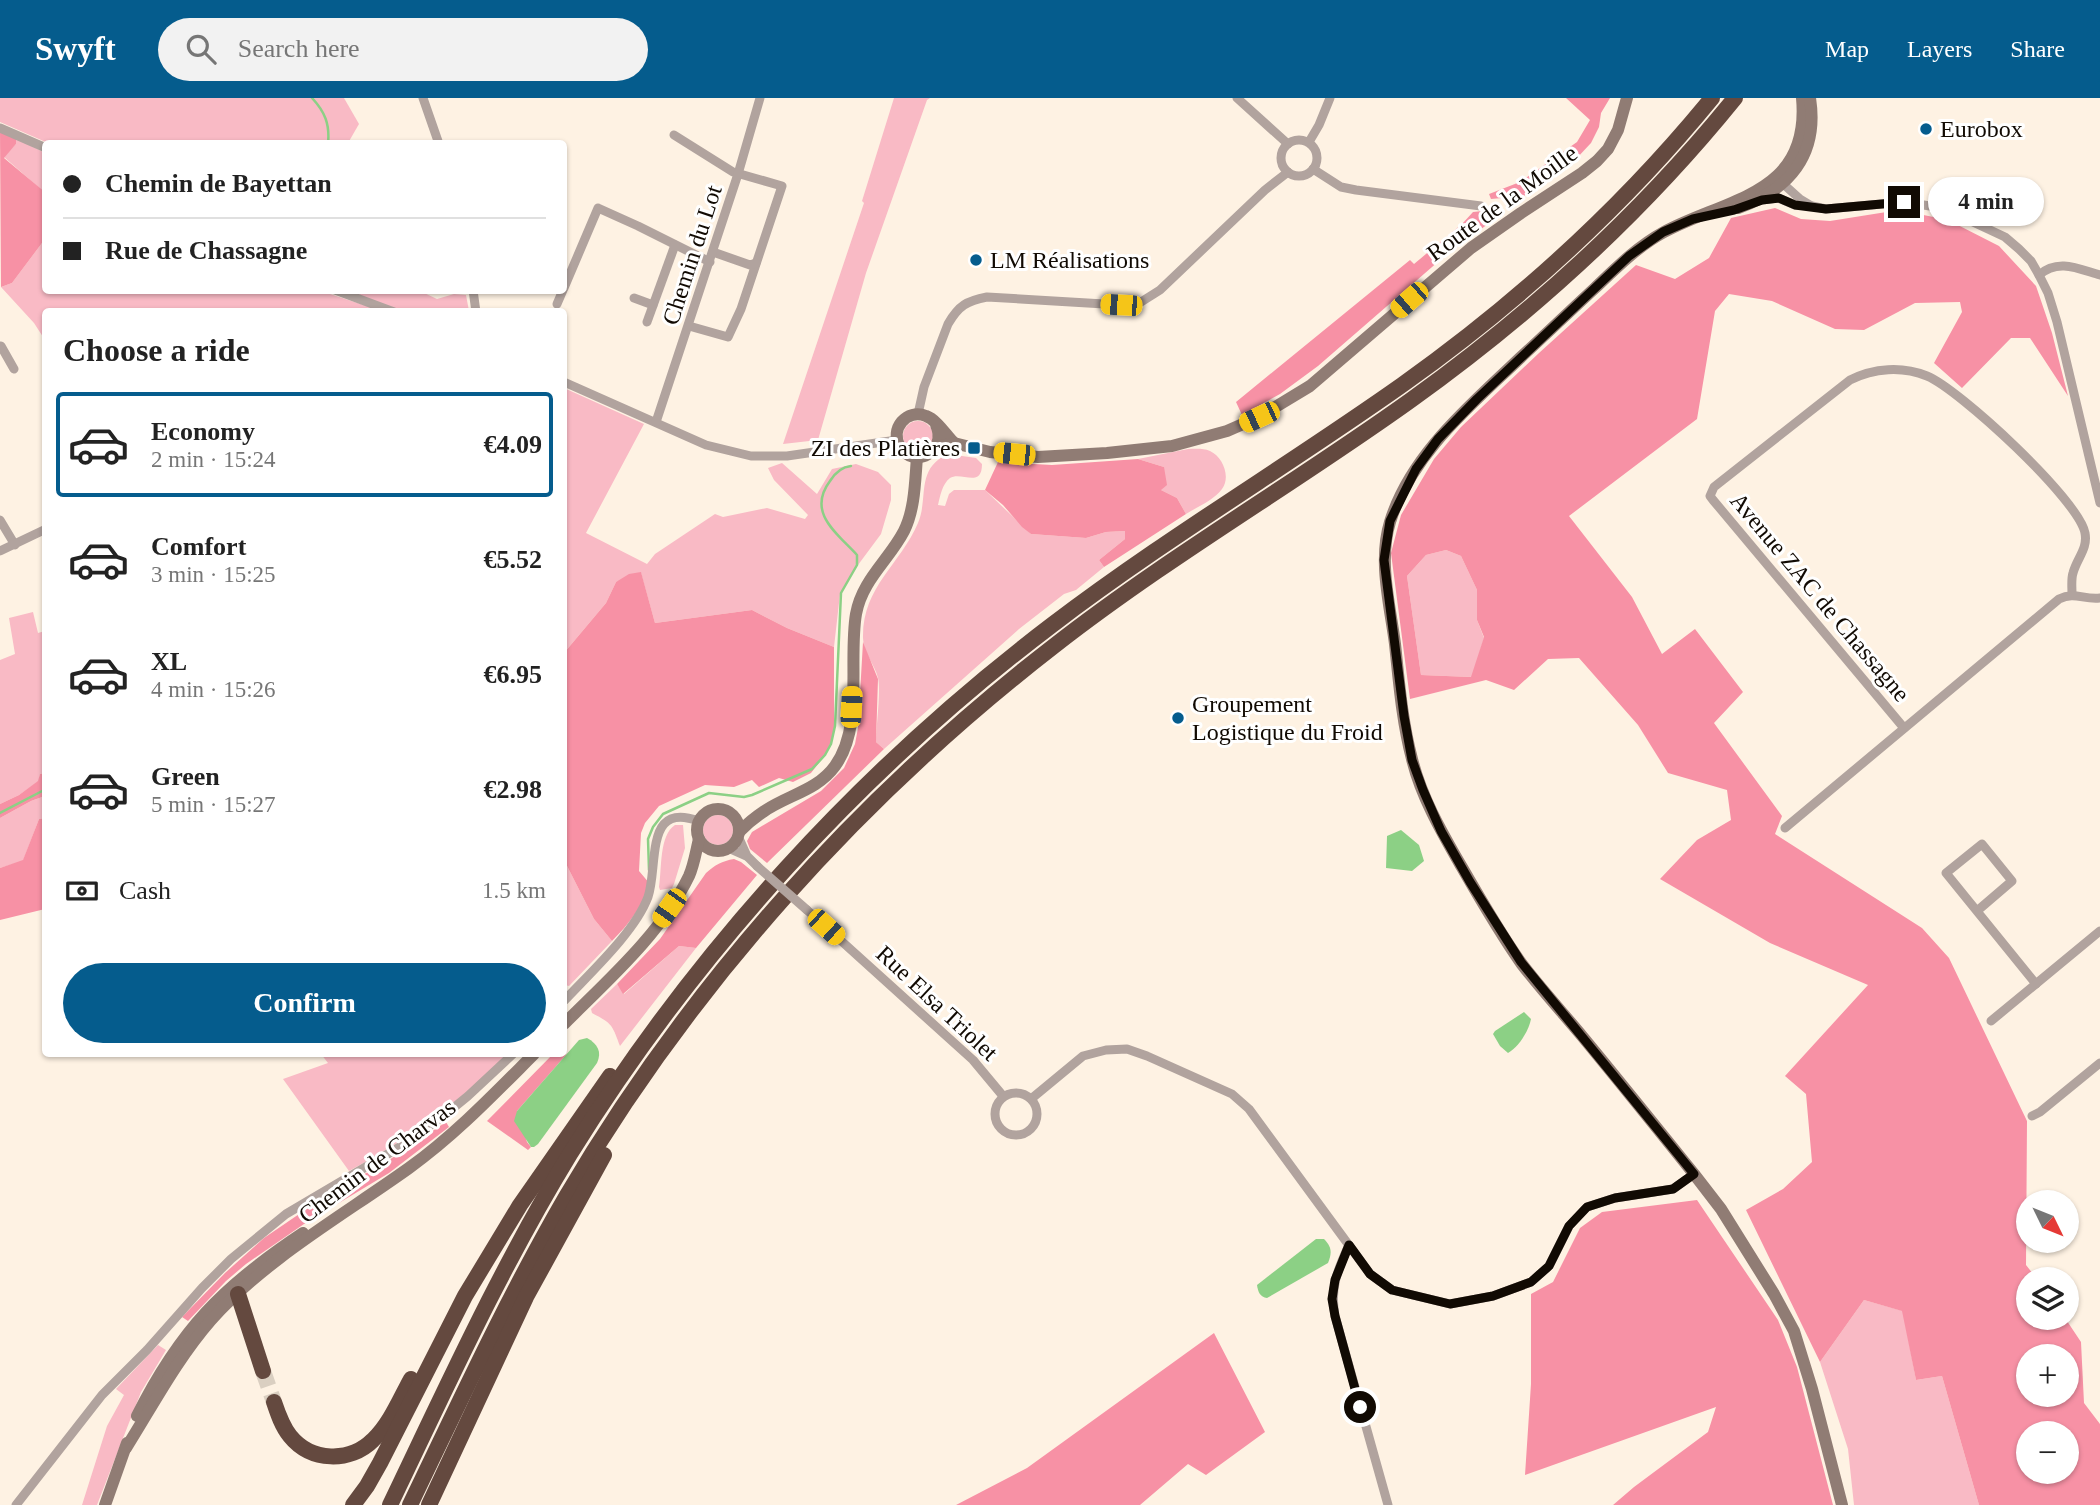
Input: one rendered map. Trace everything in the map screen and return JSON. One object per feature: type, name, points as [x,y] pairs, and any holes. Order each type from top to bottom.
[{"type":"highway","points":[[390,1505],[454,1370],[517,1247],[569,1157],[639,1052],[703,967],[782,873],[865,788],[953,706],[1027,645],[1091,596],[1403,384],[1521,292],[1651,168],[1712,98]]},
{"type":"highway","points":[[410,1505],[507,1304],[554,1217],[613,1122],[676,1031],[763,922],[830,847],[935,746],[1026,668],[1106,607],[1369,429],[1492,340],[1605,239],[1687,154],[1735,98]]},
{"type":"highway","points":[[353,1505],[380,1463],[465,1296],[520,1205],[570,1130],[626,1054],[639,1052]]},
{"type":"highway","points":[[429,1505],[526,1297],[576,1203],[617,1134],[613,1122]]},
{"type":"highway","points":[[238,1294],[263,1371]]},
{"type":"highway","points":[[274,1402],[288,1434],[307,1451],[321,1456],[337,1457],[361,1449],[381,1432],[456,1303],[465,1296]]},
{"type":"street","points":[[423,98],[438,140]]},
{"type":"street","name":"Chemin du Lot","points":[[656,422],[738,174],[760,98]]},
{"type":"street","points":[[1237,98],[1288,144]]},
{"type":"street","points":[[1309,142],[1330,98]]},
{"type":"street","name":"Route de la Moille","points":[[936,447],[954,443],[990,452],[1038,457],[1107,453],[1172,446],[1213,436],[1269,412],[1323,375],[1471,248],[1597,161],[1608,149],[1618,130],[1627,98]]},
{"type":"street","points":[[1778,186],[1787,172],[1799,141],[1803,115],[1802,98]]},
{"type":"street","points":[[1693,219],[1734,210],[1762,200],[1798,167],[1807,150],[1812,131],[1810,98]]},
{"type":"street","points":[[0,128],[42,146]]},
{"type":"street","points":[[674,135],[738,174],[782,186],[728,337],[689,326]]},
{"type":"street","points":[[1300,140],[1309,142],[1317,155],[1313,169],[1304,175],[1288,172],[1284,167],[1282,154],[1288,144],[1300,140]]},
{"type":"street","points":[[1313,169],[1341,187],[1480,206]]},
{"type":"street","points":[[918,414],[924,387],[948,324],[953,314],[967,301],[987,298],[1121,305],[1141,302],[1160,290],[1265,190],[1288,172]]},
{"type":"street","points":[[1778,186],[1795,205],[1826,209],[1904,202],[1943,208],[2005,237],[2025,255],[2048,293],[2057,322],[2100,503]]},
{"type":"street","points":[[1812,206],[1778,186],[1759,190],[1730,205],[1663,232],[1629,256],[1438,439],[1416,469],[1394,511],[1384,560],[1412,760],[1441,831],[1521,962],[1721,1209],[1774,1294],[1794,1331],[1842,1505]]},
{"type":"street","points":[[567,280],[598,208],[675,245],[711,257],[750,265],[756,263]]},
{"type":"street","points":[[647,323],[675,245]]},
{"type":"street","points":[[2039,275],[2046,270],[2066,265],[2100,275]]},
{"type":"street","points":[[346,294],[383,308]]},
{"type":"street","points":[[557,304],[561,294]]},
{"type":"street","points":[[634,298],[653,305]]},
{"type":"street","points":[[1,346],[3,357],[14,369]]},
{"type":"street","name":"Avenue ZAC de Chassagne","points":[[1785,828],[2059,599],[2072,594],[2073,572],[2086,542],[2083,525],[2075,513],[2031,460],[1947,387],[1927,376],[1901,369],[1879,370],[1860,375],[1838,389],[1711,492],[1713,500],[1904,728]]},
{"type":"street","points":[[567,383],[706,445],[751,456],[787,456],[897,440]]},
{"type":"street","points":[[936,425],[939,436],[936,447],[928,454],[918,457],[904,452],[897,440],[898,427],[906,418],[918,414],[932,419],[954,443]]},
{"type":"street","points":[[690,874],[733,845],[738,834],[765,810],[817,784],[830,772],[845,748],[850,727],[855,622],[859,601],[868,582],[906,524],[911,509],[918,457]]},
{"type":"street","points":[[0,520],[15,545]]},
{"type":"street","points":[[0,551],[42,531]]},
{"type":"street","points":[[2072,594],[2090,599],[2100,598]]},
{"type":"street","points":[[722,850],[704,846],[699,839],[699,821],[709,811],[717,809],[731,814],[765,810]]},
{"type":"street","points":[[731,814],[738,825],[738,834]]},
{"type":"street","points":[[567,998],[623,936],[648,899],[661,828],[674,818],[687,817],[699,821]]},
{"type":"street","name":"Rue Elsa Triolet","points":[[738,834],[747,856],[757,866],[973,1060],[1003,1096]]},
{"type":"street","points":[[567,1021],[649,936],[690,874],[699,839]]},
{"type":"street","points":[[1977,911],[2012,881],[1982,844],[1946,873],[2036,984]]},
{"type":"street","name":"Rue Elsa Triolet","points":[[722,850],[747,856]]},
{"type":"street","points":[[1991,1021],[2100,931]]},
{"type":"street","points":[[1031,1099],[1083,1056],[1106,1050],[1127,1049],[1233,1094],[1250,1109],[1370,1274],[1392,1290],[1450,1304],[1493,1296],[1531,1282],[1549,1266],[1569,1226],[1587,1207],[1615,1198],[1673,1189],[1694,1174]]},
{"type":"street","points":[[16,1505],[102,1395],[147,1350],[202,1288],[250,1242],[304,1202],[402,1145],[446,1114],[510,1057]]},
{"type":"street","name":"Chemin de Charvas","points":[[126,1448],[185,1353],[211,1320],[268,1268],[331,1219],[435,1149],[531,1057]]},
{"type":"street","points":[[2032,1116],[2100,1063]]},
{"type":"street","points":[[1018,1092],[1031,1099],[1038,1112],[1030,1131],[1011,1135],[1002,1130],[994,1117],[998,1102],[1003,1096],[1018,1092]]},
{"type":"street","points":[[105,1505],[135,1420],[176,1347],[203,1313],[230,1286],[262,1260],[304,1232],[331,1219]]},
{"type":"street","points":[[1349,1245],[1335,1280],[1332,1299],[1388,1505]]},
{"type":"shaded area","points":[[0,98],[344,98],[359,124],[350,140],[42,140],[0,122]]},
{"type":"shaded area","points":[[894,98],[930,98],[927,100],[866,273],[818,440],[783,444],[864,203],[862,201]]},
{"type":"shaded area","points":[[1566,98],[1610,98],[1601,113],[1599,127],[1591,143],[1576,159],[1524,196],[1491,199],[1489,194],[1520,182],[1577,142],[1590,120]]},
{"type":"shaded area","points":[[0,131],[16,138],[16,144],[4,158],[42,190],[42,243],[12,283],[1,287]]},
{"type":"shaded area","points":[[16,138],[42,151],[42,190],[4,157],[16,144]]},
{"type":"shaded area","points":[[1775,208],[1801,219],[1830,221],[1899,210],[1948,220],[1999,246],[2036,286],[2052,333],[2068,396],[2030,338],[2011,338],[1962,388],[1934,363],[1962,312],[1960,302],[1915,303],[1864,330],[1835,329],[1772,301],[1729,294],[1715,311],[1697,419],[1569,516],[1632,597],[1662,654],[1695,629],[1743,692],[1714,723],[1782,816],[1775,834],[1922,928],[1949,958],[2027,1121],[2027,1190],[2016,1190],[2016,1253],[2026,1253],[2028,1267],[2016,1267],[2016,1330],[2073,1330],[2081,1342],[2084,1403],[2100,1424],[2100,1505],[1979,1505],[1942,1376],[1916,1380],[1902,1311],[1864,1300],[1820,1362],[1746,1210],[1783,1189],[1812,1162],[1806,1094],[1785,1076],[1868,985],[1770,943],[1660,879],[1697,840],[1731,820],[1727,790],[1668,773],[1638,725],[1579,658],[1548,659],[1514,690],[1486,680],[1410,699],[1391,553],[1401,515],[1434,459],[1461,427],[1636,265],[1675,279],[1709,258],[1731,218]],"holes":[[[1446,550],[1461,556],[1477,590],[1477,620],[1484,637],[1471,677],[1421,675],[1407,576],[1426,555]]]},
{"type":"shaded area","points":[[1502,209],[1503,213],[1447,254],[1318,366],[1280,394],[1242,415],[1236,402],[1410,260],[1414,264],[1473,212]]},
{"type":"shaded area","points":[[42,243],[42,294],[330,294],[373,308],[42,308],[42,335],[1,287],[12,283]]},
{"type":"shaded area","points":[[348,294],[426,294],[437,299],[454,294],[466,295],[468,308],[388,308]]},
{"type":"shaded area","points":[[567,389],[644,424],[586,533],[647,564],[655,554],[715,514],[723,517],[767,508],[805,519],[808,515],[774,480],[768,468],[782,463],[817,494],[832,469],[856,464],[878,472],[891,485],[891,500],[881,534],[840,594],[834,647],[752,610],[655,623],[641,573],[616,582],[606,603],[567,649]]},
{"type":"shaded area","points":[[918,421],[929,425],[933,436],[929,447],[918,451],[907,447],[903,436],[907,425]]},
{"type":"shaded area","points":[[1188,449],[1205,449],[1215,454],[1224,468],[1226,479],[1215,497],[1186,514],[1177,498],[1161,490],[1164,467],[1138,459]]},
{"type":"shaded area","points":[[948,454],[976,458],[982,464],[981,471],[975,478],[950,478],[943,487],[938,505],[945,506],[949,494],[954,490],[985,490],[1031,534],[1086,538],[1106,532],[1125,531],[1125,539],[1099,560],[1104,567],[1019,629],[884,749],[876,742],[879,684],[864,643],[864,620],[875,590],[918,523],[931,467]]},
{"type":"shaded area","points":[[1138,459],[1164,467],[1167,485],[1161,490],[1177,498],[1186,514],[1104,567],[1099,560],[1125,539],[1125,531],[1106,532],[1086,538],[1031,534],[985,490],[998,462],[1052,465]]},
{"type":"shaded area","points":[[1446,550],[1461,556],[1477,590],[1477,620],[1484,638],[1472,677],[1421,675],[1407,576],[1426,555]]},
{"type":"shaded area","points":[[641,572],[655,623],[752,610],[834,647],[834,729],[825,755],[811,773],[793,782],[779,778],[759,787],[752,780],[734,787],[705,785],[659,806],[645,823],[641,833],[639,871],[650,884],[634,915],[612,941],[594,919],[567,866],[567,649],[606,603],[616,582],[629,574]]},
{"type":"shaded area","points":[[33,612],[38,633],[42,632],[42,774],[39,781],[0,804],[0,660],[15,654],[9,618]]},
{"type":"shaded area","points":[[863,642],[878,679],[876,742],[884,749],[767,863],[750,849],[747,841],[752,832],[821,791],[844,768],[855,744]]},
{"type":"shaded area","points":[[40,774],[42,797],[0,818],[0,804],[19,795],[38,781]]},
{"type":"shaded area","points":[[42,797],[42,818],[39,819],[23,861],[0,868],[0,818]]},
{"type":"shaded area","points":[[718,815],[724,816],[732,824],[732,836],[724,844],[718,845],[712,844],[704,836],[703,830],[704,824],[712,816]]},
{"type":"shaded area","points":[[42,818],[42,910],[0,920],[0,868],[23,860],[39,819]]},
{"type":"shaded area","points":[[675,825],[683,825],[685,848],[672,888],[660,890],[664,844],[666,836]]},
{"type":"shaded area","points":[[1401,830],[1419,845],[1424,861],[1412,871],[1386,868],[1387,836]]},
{"type":"shaded area","points":[[734,859],[757,875],[696,948],[679,946],[623,994],[617,984],[660,939],[706,873],[719,864]]},
{"type":"shaded area","points":[[567,866],[594,919],[612,941],[569,986]]},
{"type":"shaded area","points":[[679,946],[696,948],[620,1046],[611,1026],[592,1013],[591,1009],[617,984],[624,994]]},
{"type":"shaded area","points":[[1524,1012],[1531,1019],[1528,1028],[1520,1043],[1508,1053],[1493,1034]]},
{"type":"shaded area","points":[[587,1038],[594,1043],[599,1055],[597,1063],[538,1144],[531,1147],[514,1121],[517,1111],[567,1057],[579,1040]]},
{"type":"shaded area","points":[[323,1057],[505,1057],[436,1116],[349,1171],[283,1079],[328,1063]]},
{"type":"shaded area","points":[[550,1057],[564,1057],[517,1111],[531,1147],[528,1150],[487,1121]]},
{"type":"shaded area","points":[[446,1122],[449,1127],[389,1173],[304,1224],[246,1264],[188,1321],[182,1317],[264,1238],[330,1193],[386,1162]]},
{"type":"shaded area","points":[[1697,1200],[1778,1320],[1797,1367],[1833,1505],[1613,1505],[1708,1432],[1716,1407],[1525,1475],[1531,1384],[1531,1294],[1553,1282],[1580,1228],[1602,1212]]},
{"type":"shaded area","points":[[1316,1239],[1324,1239],[1330,1247],[1328,1263],[1267,1298],[1261,1295],[1257,1285]]},
{"type":"shaded area","points":[[1864,1300],[1903,1311],[1916,1380],[1942,1376],[1979,1505],[1854,1505],[1848,1449],[1820,1362]]},
{"type":"shaded area","points":[[1214,1333],[1265,1432],[1206,1475],[1188,1464],[1140,1505],[956,1505],[1027,1468]]},
{"type":"shaded area","points":[[158,1345],[166,1350],[141,1392],[97,1505],[82,1505],[107,1426],[124,1395],[116,1389]]},
{"type":"waterway","points":[[312,98],[326,119],[328,140]]},
{"type":"waterway","points":[[649,870],[648,839],[663,814],[709,793],[744,797],[752,795],[812,769],[831,744],[835,726],[841,593],[857,565],[857,555],[827,522],[821,503],[823,493],[834,475],[851,466]]},
{"type":"waterway","points":[[0,813],[42,791]]},
{"type":"tunnel","points":[[263,1371],[274,1402]]},
{"type":"place","name":"Eurobox","points":[[1926,129]]},
{"type":"place","name":"LM Réalisations","points":[[976,260]]},
{"type":"place","name":"ZI des Platières","points":[[974,448]]},
{"type":"place","name":"Groupement Logistique du Froid","points":[[1178,718]]},
{"type":"route","points":[[1360,1407],[1332,1299],[1335,1280],[1349,1245],[1370,1274],[1392,1290],[1450,1304],[1493,1296],[1531,1282],[1549,1266],[1569,1226],[1587,1207],[1615,1198],[1673,1189],[1694,1174],[1521,962],[1470,882],[1441,831],[1423,790],[1412,760],[1404,716],[1384,560],[1390,521],[1403,492],[1438,439],[1477,399],[1629,256],[1663,232],[1693,219],[1734,210],[1762,200],[1779,198],[1795,205],[1826,209],[1904,202]]}]
